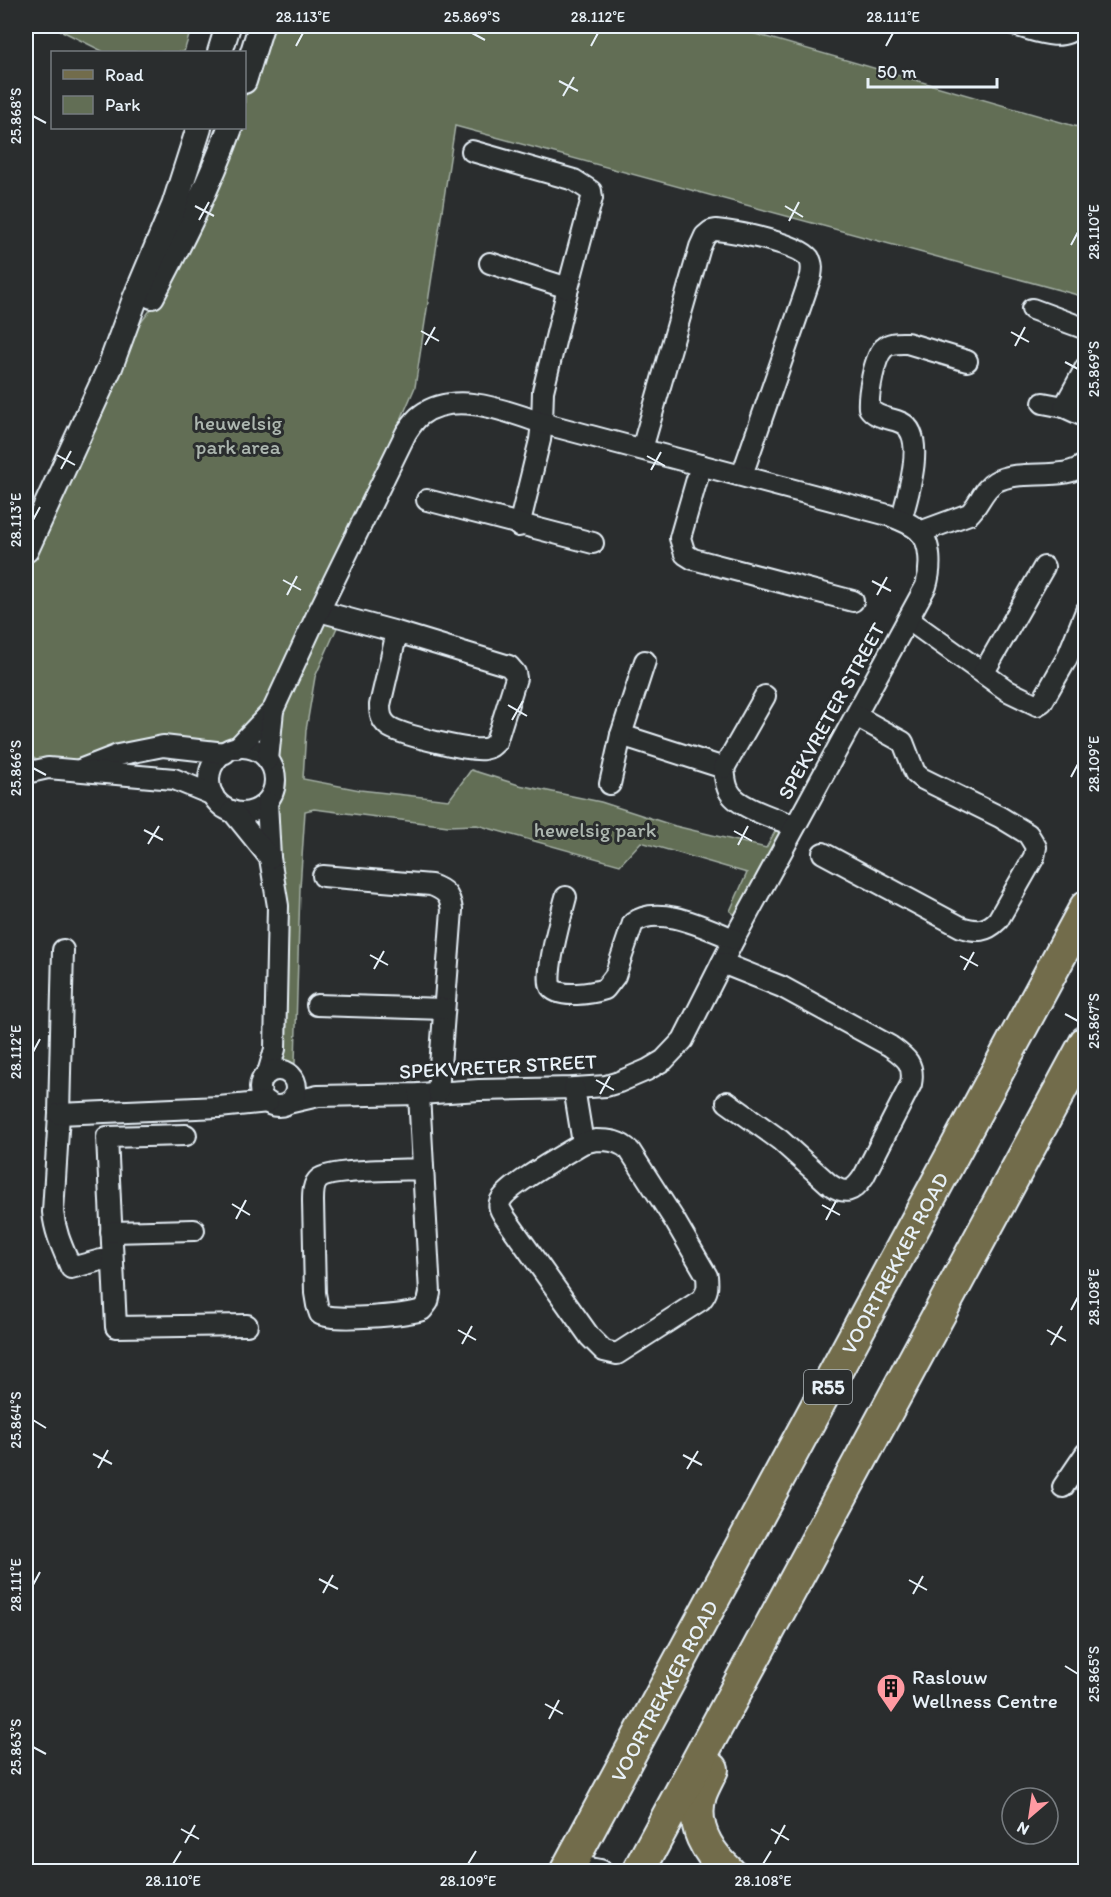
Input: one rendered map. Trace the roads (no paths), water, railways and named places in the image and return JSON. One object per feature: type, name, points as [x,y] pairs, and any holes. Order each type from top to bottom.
[{"type":"main road","name":"VOORTREKKER ROAD","points":[[568,1869],[1086,907]]},
{"type":"main road","points":[[638,1872],[1086,1042]]},
{"type":"main road","points":[[729,1872],[705,1844],[700,1831],[697,1812],[700,1795],[753,1687],[799,1574]]},
{"type":"street","points":[[220,51],[228,26]]},
{"type":"street","points":[[246,75],[261,26]]},
{"type":"street","points":[[1017,26],[1052,35],[1073,31],[1077,26]]},
{"type":"street","points":[[26,550],[110,367],[135,299],[174,206],[199,129]]},
{"type":"street","points":[[110,367],[143,313],[176,250],[211,176],[230,129]]},
{"type":"street","points":[[472,151],[574,180],[591,191],[592,205],[568,288],[543,391],[542,423],[519,526]]},
{"type":"street","points":[[642,449],[693,270],[705,236],[716,230],[783,244],[803,252],[809,258],[812,264],[811,276],[742,475]]},
{"type":"street","points":[[490,263],[568,288]]},
{"type":"street","points":[[1032,309],[1086,329]]},
{"type":"street","points":[[901,520],[915,450],[908,428],[901,423],[878,416],[869,408],[872,378],[879,354],[884,348],[897,342],[967,361]]},
{"type":"street","points":[[1064,407],[1086,367]]},
{"type":"street","points":[[1043,403],[1064,407],[1086,417]]},
{"type":"street","points":[[268,760],[273,710],[319,611],[406,433],[418,416],[438,406],[461,404],[500,409],[542,423],[742,475],[901,520],[920,532],[969,514],[994,482],[1013,475],[1077,470],[1086,463]]},
{"type":"street","points":[[701,465],[680,538],[685,554],[693,559],[853,601]]},
{"type":"street","points":[[427,500],[519,526],[593,543]]},
{"type":"street","name":"SPEKVRETER STREET","points":[[292,1094],[318,1096],[606,1086],[647,1070],[664,1060],[683,1040],[734,939],[926,586],[930,567],[928,549],[920,532]]},
{"type":"street","points":[[984,672],[1044,567]]},
{"type":"street","points":[[319,611],[397,632],[497,661],[513,669],[516,678],[496,742],[491,747],[474,748],[434,741],[394,730],[383,721],[380,705],[397,632]]},
{"type":"street","points":[[909,620],[984,672],[1008,692],[1033,704],[1040,704],[1063,667],[1086,611]]},
{"type":"street","points":[[610,784],[621,735],[645,661]]},
{"type":"street","points":[[765,696],[724,768],[728,790],[735,799],[750,808],[795,826]]},
{"type":"street","points":[[174,779],[228,752],[248,748],[268,760],[274,770],[275,781],[272,794],[267,802],[252,812],[232,811],[221,805],[213,795],[210,772],[217,759],[228,752],[273,710]]},
{"type":"street","points":[[823,853],[961,927],[977,931],[991,927],[998,920],[1036,851],[1034,842],[1028,834],[1000,817],[921,778],[915,773],[903,742],[856,716]]},
{"type":"street","points":[[621,735],[724,768]]},
{"type":"street","points":[[79,770],[118,756],[163,746],[228,752]]},
{"type":"street","points":[[26,758],[48,768]]},
{"type":"street","points":[[26,773],[48,768],[174,779],[213,795]]},
{"type":"street","points":[[58,1114],[241,1105],[270,1083],[294,1079],[292,1094],[274,1105],[270,1083],[274,1049],[278,906],[270,858],[267,802]]},
{"type":"street","points":[[232,811],[270,858]]},
{"type":"street","points":[[323,876],[431,885],[448,894],[452,910],[444,1009],[429,1093],[423,1169],[430,1293],[426,1307],[416,1312],[402,1314],[333,1318],[320,1314],[315,1293],[313,1201],[313,1188],[318,1179],[332,1173],[423,1169]]},
{"type":"street","points":[[566,897],[550,967],[549,982],[551,987],[559,993],[576,994],[604,989],[615,976],[633,922],[644,916],[656,914],[671,917],[734,939]]},
{"type":"street","points":[[63,950],[53,1212],[57,1234],[71,1268],[100,1260],[111,1260]]},
{"type":"street","points":[[722,963],[782,987],[890,1046],[906,1058],[912,1075],[910,1084],[864,1176],[858,1186],[845,1192],[829,1184],[780,1140],[727,1102]]},
{"type":"street","points":[[317,1005],[444,1009]]},
{"type":"street","points":[[574,1088],[583,1143]]},
{"type":"street","points":[[186,1135],[107,1137],[111,1260],[116,1327],[247,1325]]},
{"type":"street","points":[[596,1140],[616,1142],[630,1151],[707,1276],[707,1293],[701,1300],[617,1354],[604,1351],[590,1337],[499,1207],[510,1190],[583,1143],[596,1140]]},
{"type":"street","points":[[111,1232],[194,1230]]},
{"type":"street","points":[[1064,1487],[1086,1453]]},
{"type":"street","points":[[568,1869],[600,1872]]},
{"type":"place","name":"Raslouw Wellness Centre","points":[[891,1714]]},
{"type":"park label","name":"heuwelsig park area","points":[[238,434]]},
{"type":"park label","name":"hewelsig park","points":[[595,829]]}]
